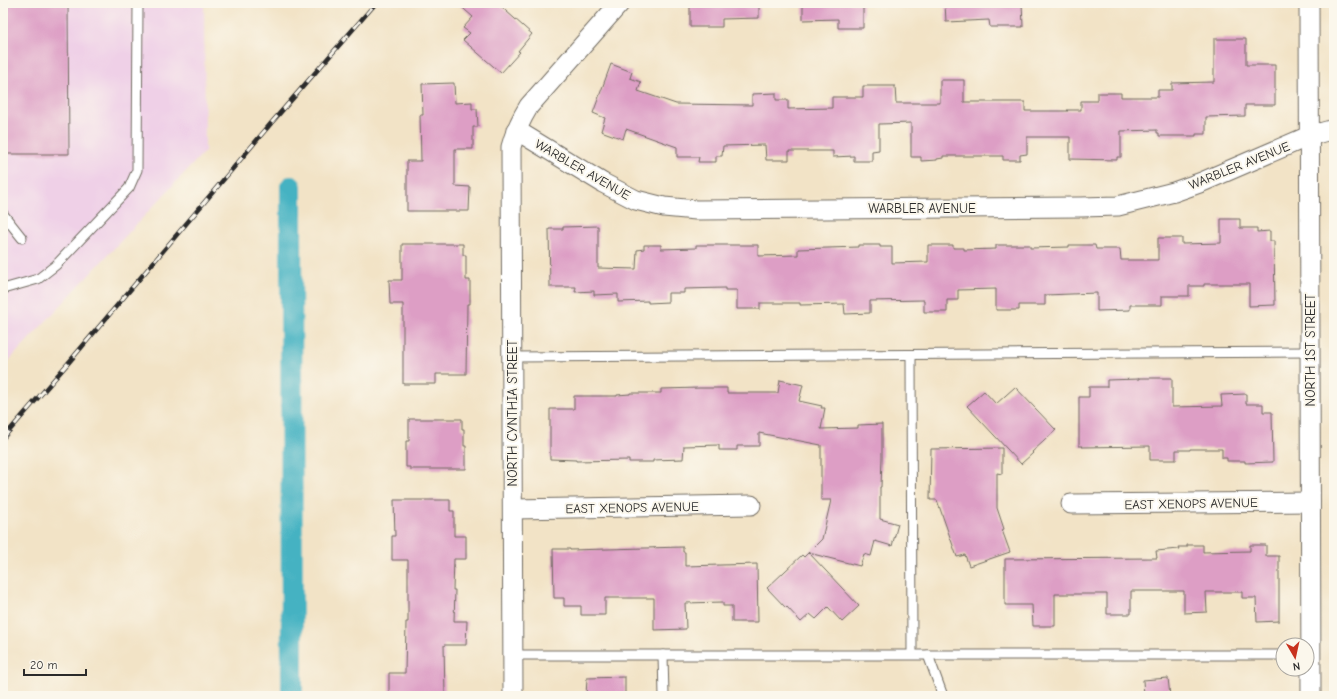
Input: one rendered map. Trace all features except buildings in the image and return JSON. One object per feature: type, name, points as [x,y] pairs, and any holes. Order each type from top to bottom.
[{"type":"street","name":"NORTH CYNTHIA STREET","points":[[513,696],[511,147],[516,130],[529,106],[620,3]]},
{"type":"street","name":"NORTH 1ST STREET","points":[[1309,3],[1309,637]]},
{"type":"street","name":"WARBLER AVENUE","points":[[516,130],[603,183],[636,200],[664,207],[696,210],[1118,206],[1174,192],[1202,182],[1310,136],[1334,129]]},
{"type":"street","name":"EAST XENOPS AVENUE","points":[[1071,504],[1310,502]]},
{"type":"street","name":"EAST XENOPS AVENUE","points":[[513,509],[751,505]]},
{"type":"street","name":"NORTH 1ST STREET","points":[[1310,677],[1311,696]]},
{"type":"lane","points":[[3,289],[38,279],[56,265],[129,188],[137,170],[138,3]]},
{"type":"lane","points":[[3,214],[22,238]]},
{"type":"lane","points":[[512,356],[1310,352]]},
{"type":"lane","points":[[911,355],[912,654]]},
{"type":"lane","points":[[513,655],[1275,655]]},
{"type":"lane","points":[[664,655],[664,696]]},
{"type":"lane","points":[[928,655],[943,696]]},
{"type":"shaded area","points":[[3,3],[204,3],[205,151],[3,367]]},
{"type":"waterway","points":[[291,187],[292,696]]},
{"type":"railway","points":[[3,438],[273,121],[376,3]]}]
